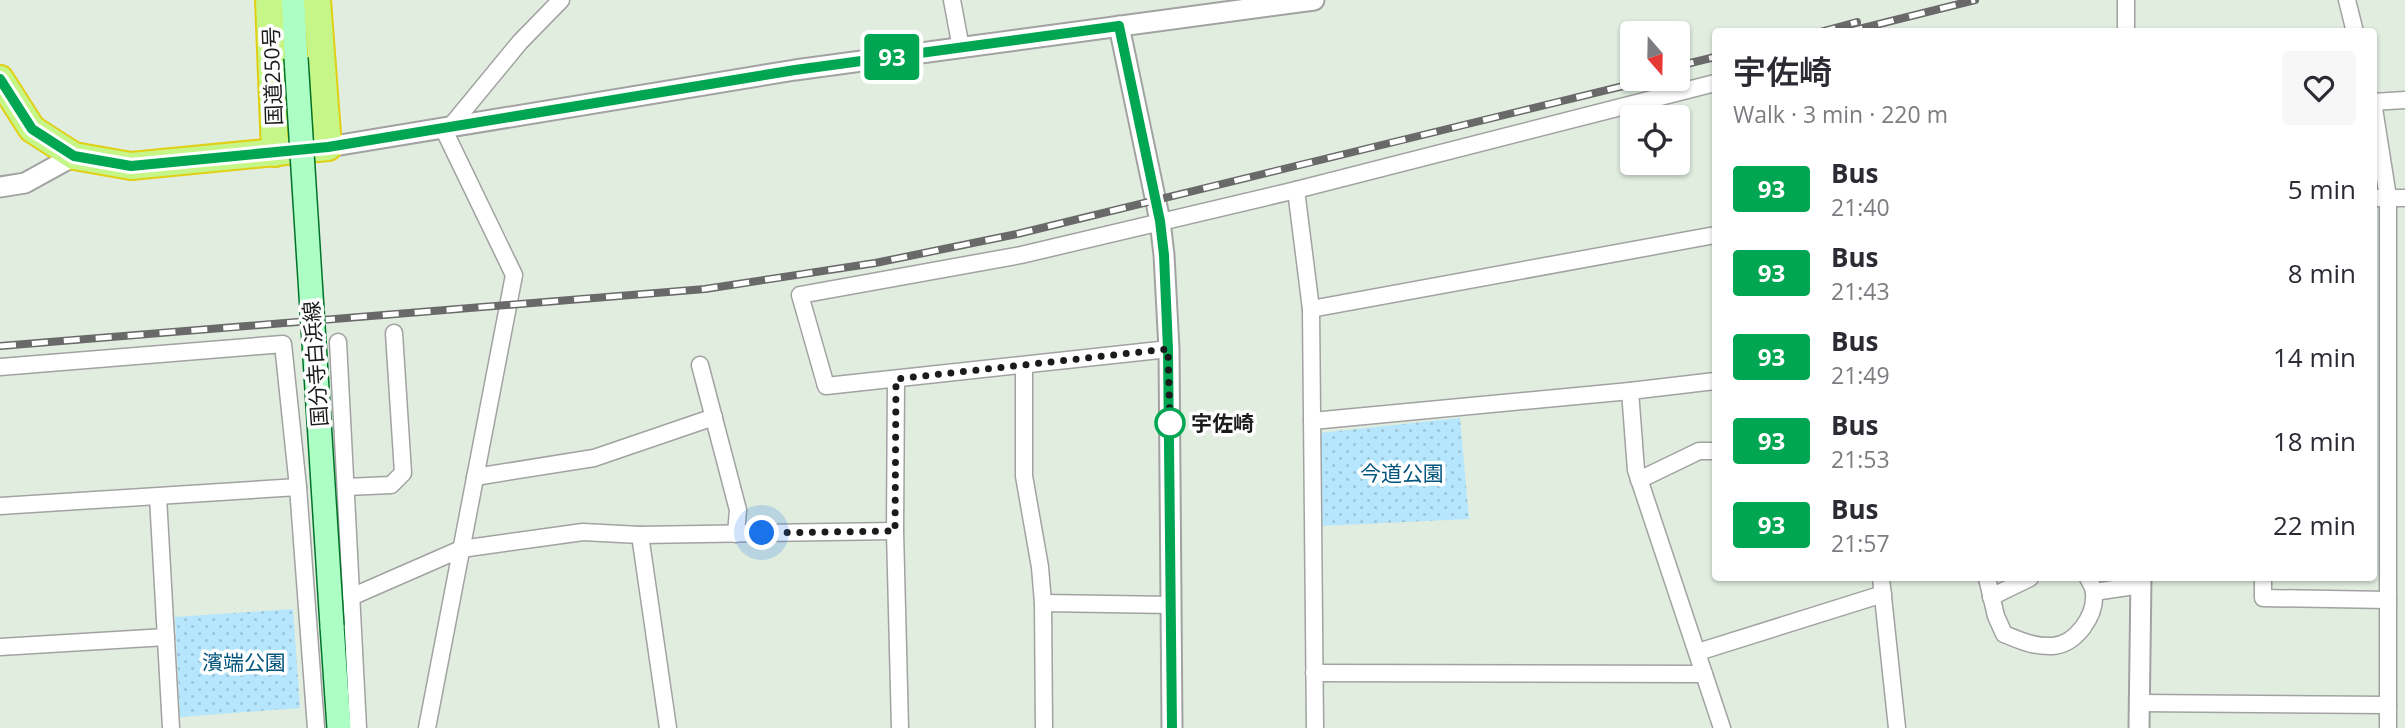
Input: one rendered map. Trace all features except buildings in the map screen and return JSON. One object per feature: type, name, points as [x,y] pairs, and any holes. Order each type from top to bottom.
[{"type":"highway","name":"国道250号","points":[[270,0],[275,153]]},
{"type":"highway","points":[[317,0],[328,147]]},
{"type":"highway","name":"国道250号","points":[[0,79],[32,129],[74,156],[131,166],[328,147]]},
{"type":"main road","name":"国分寺白浜線","points":[[293,0],[339,728]]},
{"type":"street","points":[[447,127],[520,42],[561,0]]},
{"type":"street","points":[[952,0],[961,48]]},
{"type":"street","points":[[328,147],[795,70],[1314,0]]},
{"type":"street","points":[[2126,0],[2126,28]]},
{"type":"street","points":[[2347,0],[2354,28]]},
{"type":"street","points":[[1119,26],[1160,221],[1168,349],[1172,728]]},
{"type":"street","points":[[1168,349],[826,386],[800,295],[1021,255],[1296,190],[1712,84]]},
{"type":"street","points":[[2377,102],[2405,100]]},
{"type":"street","points":[[2377,126],[2389,198],[2381,477],[2397,536],[2388,600],[2394,701],[2388,728]]},
{"type":"street","points":[[426,728],[514,275],[447,127]]},
{"type":"street","points":[[0,187],[25,183],[74,156]]},
{"type":"street","points":[[1296,190],[1311,309],[1315,728]]},
{"type":"street","points":[[1311,309],[1712,236]]},
{"type":"street","points":[[346,487],[391,485],[403,473],[394,333]]},
{"type":"street","points":[[338,342],[358,728]]},
{"type":"street","points":[[0,367],[283,344],[298,487],[316,728]]},
{"type":"street","points":[[701,365],[738,510],[736,534]]},
{"type":"street","points":[[1024,365],[1024,476],[1040,567],[1043,603],[1044,728]]},
{"type":"street","points":[[896,379],[895,531],[900,728]]},
{"type":"street","points":[[1312,421],[1712,381]]},
{"type":"street","points":[[1630,391],[1636,470],[1722,728]]},
{"type":"street","points":[[475,477],[594,458],[714,417]]},
{"type":"street","points":[[1639,480],[1699,451],[1712,451]]},
{"type":"street","points":[[0,506],[298,487]]},
{"type":"street","points":[[158,497],[171,728]]},
{"type":"street","points":[[351,597],[461,549],[583,532],[640,535],[895,531]]},
{"type":"street","points":[[640,535],[668,728]]},
{"type":"street","points":[[1988,581],[2004,634],[2030,645],[2056,646],[2074,636],[2090,618],[2091,585],[2141,581],[2139,728]]},
{"type":"street","points":[[1991,597],[2024,581]]},
{"type":"street","points":[[2263,581],[2263,598],[2388,600]]},
{"type":"street","points":[[1698,652],[1882,586],[1897,728]]},
{"type":"street","points":[[1043,603],[1172,605]]},
{"type":"street","points":[[0,648],[166,637]]},
{"type":"street","points":[[1314,673],[1704,674]]},
{"type":"street","points":[[2138,703],[2394,701]]},
{"type":"green space","name":"今道公園","points":[[1460,418],[1469,519],[1320,526],[1319,433]]},
{"type":"green space","name":"濱端公園","points":[[293,609],[300,708],[180,717],[175,617]]},
{"type":"railway","points":[[1863,28],[1975,0]]},
{"type":"railway","points":[[1835,28],[1857,22]]},
{"type":"railway","points":[[1690,63],[1712,58]]},
{"type":"railway","points":[[0,346],[705,289],[875,263],[1017,234],[1620,87]]},
{"type":"bus line","name":"93","points":[[0,79],[32,129],[74,156],[131,166],[328,147],[795,70],[1119,26],[1160,221],[1164,255],[1168,349],[1172,728]]},
{"type":"place","name":"宇佐崎","points":[[1170,423]]},
{"type":"route","points":[[762,533],[895,531],[896,379],[1168,349],[1170,426],[1170,423]]}]
